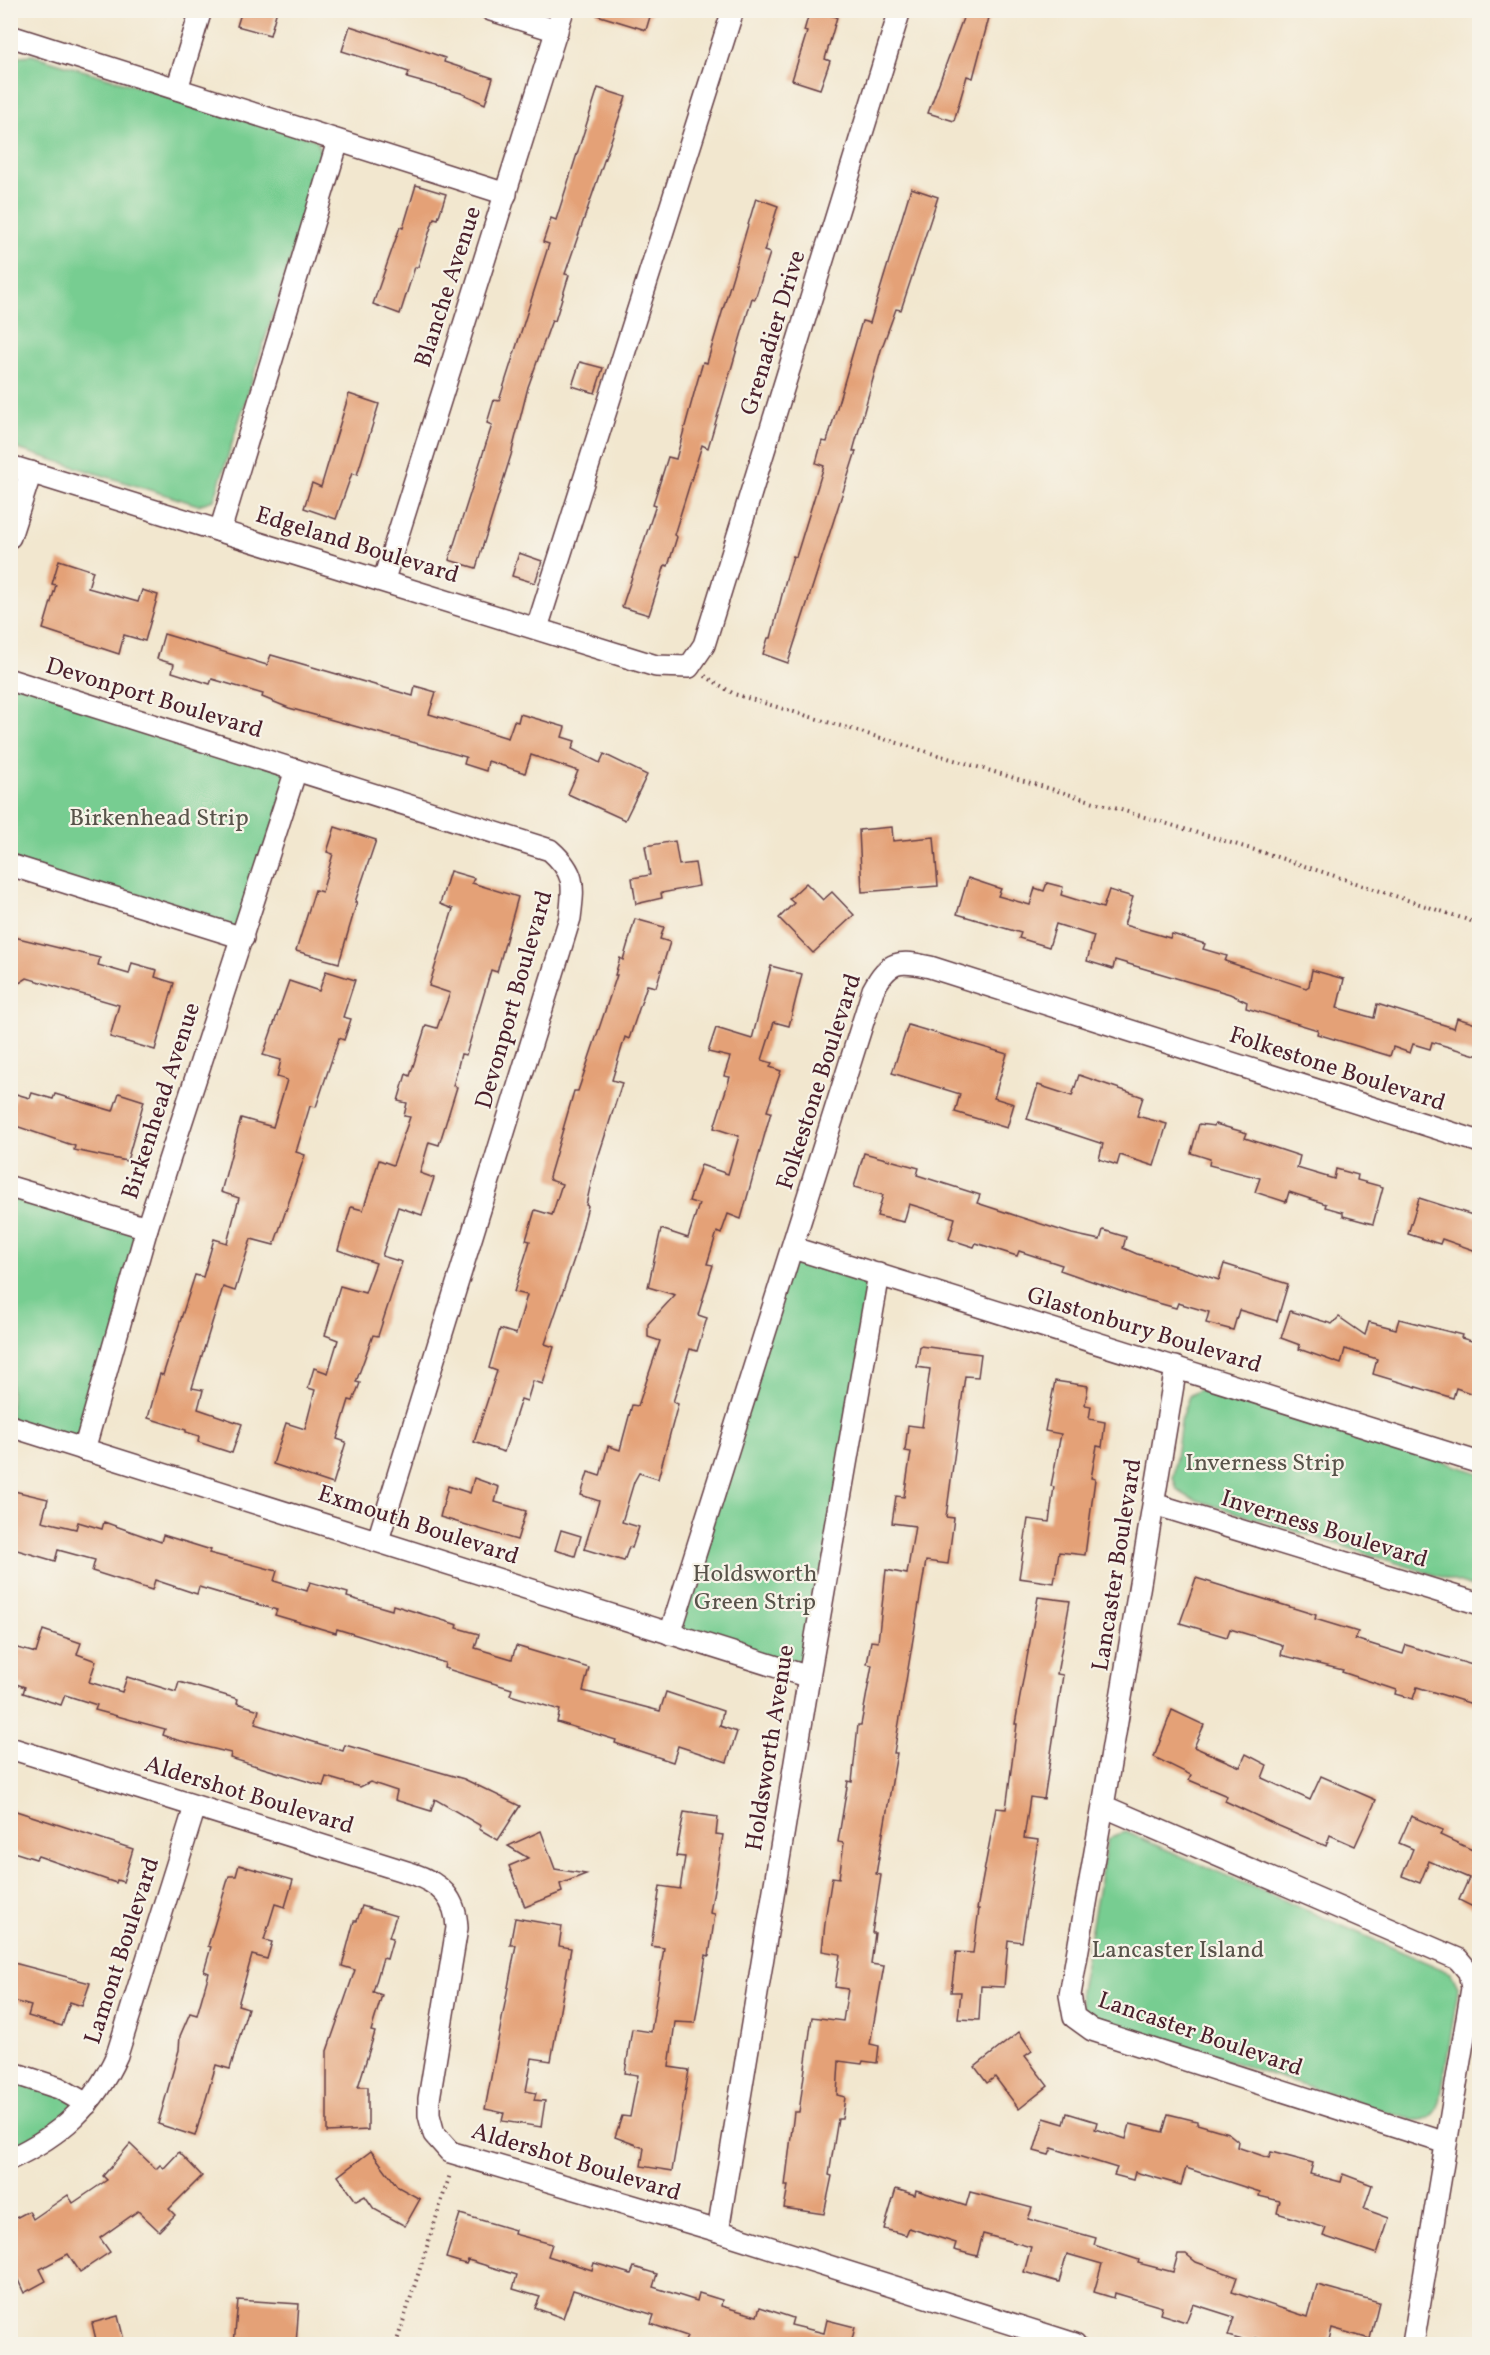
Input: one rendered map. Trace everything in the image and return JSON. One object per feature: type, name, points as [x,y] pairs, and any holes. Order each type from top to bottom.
[{"type":"street","points":[[177,90],[201,10]]},
{"type":"street","points":[[491,10],[557,31]]},
{"type":"street","name":"Blanche Avenue","points":[[384,579],[563,10]]},
{"type":"street","points":[[537,628],[733,10]]},
{"type":"street","name":"Grenadier Drive","points":[[689,667],[704,645],[900,10]]},
{"type":"street","points":[[12,43],[177,90],[506,194]]},
{"type":"street","points":[[220,531],[338,141]]},
{"type":"street","name":"Edgeland Boulevard","points":[[10,466],[384,579],[656,666],[689,667]]},
{"type":"street","points":[[10,537],[31,472]]},
{"type":"street","name":"Devonport Boulevard","points":[[10,680],[550,849],[566,864],[574,885],[570,918],[378,1540]]},
{"type":"street","name":"Birkenhead Avenue","points":[[84,1450],[147,1228],[296,770]]},
{"type":"street","points":[[10,865],[243,938]]},
{"type":"street","name":"Folkestone Boulevard","points":[[670,1634],[873,990],[882,973],[904,961],[1479,1142]]},
{"type":"street","points":[[10,1187],[147,1228]]},
{"type":"street","name":"Glastonbury Boulevard","points":[[793,1248],[1479,1463]]},
{"type":"street","name":"Holdsworth Avenue","points":[[718,2232],[809,1677],[879,1274]]},
{"type":"street","name":"Lancaster Boulevard","points":[[1176,1367],[1070,1995],[1074,2017],[1092,2030],[1446,2143]]},
{"type":"street","name":"Exmouth Boulevard","points":[[10,1426],[809,1677]]},
{"type":"street","name":"Inverness Boulevard","points":[[1154,1504],[1479,1604]]},
{"type":"street","name":"Aldershot Boulevard","points":[[10,1748],[413,1874],[427,1879],[446,1893],[454,1908],[457,1928],[431,2080],[429,2115],[439,2142],[457,2154],[718,2232],[1075,2344]]},
{"type":"street","points":[[1103,1806],[1458,1959],[1469,1972],[1472,1988],[1413,2344]]},
{"type":"street","name":"Lamont Boulevard","points":[[10,2159],[62,2130],[104,2083],[117,2055],[195,1807]]},
{"type":"street","points":[[10,2072],[59,2088],[87,2104]]},
{"type":"path","points":[[689,667],[734,693],[1268,854],[1479,924]]},
{"type":"path","points":[[396,2344],[457,2154]]},
{"type":"green space","points":[[32,55],[317,140],[322,160],[214,500],[198,505],[11,447],[10,83],[19,56]]},
{"type":"green space","name":"Birkenhead Strip","points":[[10,680],[296,770],[243,938],[11,865]]},
{"type":"green space","points":[[10,1187],[147,1228],[84,1450],[11,1426]]},
{"type":"green space","name":"Holdsworth Green Strip","points":[[793,1248],[879,1274],[809,1677],[670,1634]]},
{"type":"green space","name":"Inverness Strip","points":[[1200,1389],[1214,1389],[1479,1473],[1479,1589],[1190,1498],[1177,1490],[1173,1477],[1182,1415],[1189,1396]]},
{"type":"green space","name":"Lancaster Island","points":[[1126,1832],[1451,1973],[1458,1987],[1457,1996],[1440,2102],[1433,2114],[1426,2119],[1412,2120],[1087,2015],[1082,2010],[1080,1991],[1107,1841],[1113,1836]]},
{"type":"green space","points":[[11,2072],[87,2104],[11,2159]]},
{"type":"building","points":[[242,10],[277,10],[270,35],[237,26]]},
{"type":"building","points":[[598,10],[652,10],[646,30],[597,15]]},
{"type":"building","points":[[810,10],[837,17],[825,59],[830,61],[820,89],[792,80],[807,32],[804,31]]},
{"type":"building","points":[[966,10],[991,10],[973,78],[967,76],[954,121],[928,113]]},
{"type":"building","points":[[350,26],[445,58],[444,62],[493,78],[485,104],[461,93],[407,78],[409,72],[342,51]]},
{"type":"building","points":[[598,88],[626,97],[565,274],[569,275],[555,321],[552,320],[528,387],[511,455],[476,568],[449,560],[492,425],[487,423],[494,400],[499,401],[549,244],[543,242],[551,218],[556,220]]},
{"type":"building","points":[[416,185],[446,194],[438,219],[434,218],[418,267],[415,267],[400,314],[373,304],[400,227],[403,228]]},
{"type":"building","points":[[911,188],[938,197],[901,310],[896,309],[881,350],[853,451],[856,451],[788,663],[763,654],[768,638],[771,638],[793,556],[796,557],[824,466],[816,463],[822,441],[827,442],[862,321],[870,323]]},
{"type":"building","points":[[756,198],[778,206],[764,251],[770,253],[755,299],[752,298],[708,448],[702,445],[674,535],[677,537],[668,566],[665,565],[649,615],[622,607],[656,505],[653,504],[668,457],[676,459],[703,362],[707,363]]},
{"type":"building","points":[[580,362],[603,368],[595,393],[572,386]]},
{"type":"building","points":[[349,394],[379,404],[357,475],[352,473],[336,519],[304,508],[312,483],[321,487]]},
{"type":"building","points":[[519,553],[542,561],[535,583],[512,576]]},
{"type":"building","points":[[59,560],[93,571],[88,588],[138,602],[142,590],[158,595],[145,641],[124,635],[119,654],[43,629],[56,585],[52,584]]},
{"type":"building","points":[[164,634],[267,665],[271,655],[413,696],[415,686],[436,692],[429,714],[508,738],[514,721],[518,722],[520,714],[565,727],[562,737],[575,741],[572,749],[600,763],[604,754],[647,775],[625,820],[568,794],[578,771],[531,755],[525,773],[488,761],[486,771],[464,764],[466,757],[289,708],[262,697],[263,694],[212,679],[210,684],[172,672],[174,664],[157,659]]},
{"type":"building","points":[[335,827],[376,840],[355,902],[357,902],[339,963],[296,951],[315,890],[322,892],[333,854],[327,852]]},
{"type":"building","points":[[892,827],[893,841],[934,837],[938,886],[862,892],[859,830]]},
{"type":"building","points":[[675,841],[679,865],[695,863],[699,886],[661,893],[662,898],[636,904],[632,878],[650,875],[645,846]]},
{"type":"building","points":[[450,871],[474,878],[472,883],[518,897],[497,972],[491,970],[466,1055],[461,1054],[453,1086],[457,1087],[439,1145],[429,1142],[420,1173],[434,1178],[422,1215],[398,1207],[382,1256],[402,1262],[378,1336],[373,1335],[356,1382],[360,1383],[353,1401],[349,1400],[337,1439],[346,1442],[333,1484],[273,1464],[286,1423],[305,1429],[315,1390],[308,1388],[314,1368],[328,1373],[338,1340],[325,1335],[340,1286],[365,1293],[376,1263],[338,1250],[351,1207],[363,1210],[379,1160],[393,1165],[410,1117],[404,1116],[407,1103],[398,1101],[406,1074],[410,1076],[426,1025],[437,1028],[450,993],[429,986],[453,909],[440,904]]},
{"type":"building","points":[[968,878],[1001,889],[998,896],[1030,905],[1035,888],[1044,891],[1047,883],[1063,887],[1061,895],[1103,908],[1109,890],[1133,897],[1124,925],[1170,938],[1172,934],[1205,944],[1203,949],[1227,956],[1225,961],[1306,988],[1309,986],[1312,970],[1344,979],[1337,1008],[1374,1018],[1377,1004],[1454,1028],[1457,1018],[1479,1025],[1479,1056],[1432,1042],[1430,1049],[1413,1044],[1410,1053],[1393,1047],[1390,1056],[1317,1034],[1318,1030],[1246,1008],[1247,1002],[1230,994],[1115,960],[1113,969],[1087,961],[1094,936],[1056,924],[1049,947],[1019,938],[1021,933],[957,914]]},
{"type":"building","points":[[806,883],[823,900],[832,892],[854,915],[813,953],[779,918],[794,903],[789,899]]},
{"type":"building","points":[[635,919],[664,927],[660,939],[670,942],[656,987],[647,985],[629,1039],[625,1037],[612,1080],[622,1083],[594,1170],[586,1205],[588,1206],[575,1256],[545,1344],[554,1347],[543,1384],[533,1381],[527,1401],[521,1399],[504,1452],[474,1442],[497,1371],[489,1368],[500,1329],[516,1334],[527,1295],[514,1292],[530,1241],[526,1240],[535,1210],[552,1215],[562,1184],[550,1180],[549,1177],[574,1091],[578,1091],[617,975],[615,975],[620,958],[623,960]]},
{"type":"building","points":[[10,936],[100,958],[98,965],[129,974],[132,963],[157,970],[155,977],[174,983],[155,1050],[110,1037],[119,1005],[27,978],[10,989]]},
{"type":"building","points":[[771,966],[802,974],[789,1026],[774,1022],[762,1060],[772,1063],[770,1067],[781,1071],[767,1111],[771,1112],[741,1219],[728,1214],[721,1234],[717,1232],[707,1264],[713,1265],[698,1315],[707,1318],[697,1351],[690,1349],[673,1402],[678,1404],[658,1479],[639,1473],[634,1482],[622,1522],[639,1527],[632,1548],[629,1547],[624,1561],[584,1549],[599,1501],[581,1495],[588,1472],[600,1476],[608,1446],[620,1450],[632,1405],[638,1406],[660,1341],[648,1337],[648,1324],[675,1295],[648,1287],[661,1229],[688,1238],[699,1204],[689,1201],[701,1165],[728,1174],[739,1136],[714,1128],[730,1077],[724,1076],[730,1057],[708,1052],[716,1028],[752,1039]]},
{"type":"building","points":[[326,971],[355,980],[343,1017],[351,1019],[344,1040],[339,1038],[316,1107],[310,1106],[296,1152],[305,1155],[274,1245],[251,1239],[235,1291],[223,1287],[192,1388],[203,1390],[198,1409],[242,1424],[232,1453],[198,1442],[199,1436],[186,1432],[186,1430],[148,1418],[160,1374],[163,1375],[195,1275],[203,1277],[214,1239],[227,1243],[239,1198],[221,1192],[241,1118],[273,1127],[287,1080],[277,1077],[281,1060],[263,1055],[289,981],[319,991]]},
{"type":"building","points":[[908,1025],[1007,1054],[994,1098],[1014,1104],[1007,1128],[955,1112],[960,1094],[892,1073]]},
{"type":"building","points":[[1079,1075],[1143,1097],[1137,1116],[1167,1124],[1154,1166],[1120,1155],[1117,1165],[1099,1159],[1103,1144],[1027,1119],[1038,1085],[1072,1096]]},
{"type":"building","points":[[32,1093],[53,1099],[55,1094],[113,1111],[119,1093],[144,1101],[127,1161],[74,1150],[75,1146],[10,1124],[10,1112],[16,1094],[30,1098]]},
{"type":"building","points":[[1199,1124],[1214,1126],[1215,1124],[1247,1133],[1245,1138],[1300,1156],[1297,1168],[1334,1179],[1336,1169],[1358,1175],[1357,1180],[1383,1187],[1373,1224],[1343,1216],[1343,1212],[1325,1207],[1326,1204],[1289,1192],[1286,1202],[1255,1192],[1260,1178],[1209,1165],[1210,1159],[1191,1153]]},
{"type":"building","points":[[864,1153],[919,1168],[917,1175],[980,1195],[977,1203],[1072,1234],[1100,1240],[1103,1230],[1126,1237],[1123,1248],[1219,1280],[1224,1264],[1288,1284],[1277,1321],[1239,1310],[1233,1330],[1206,1323],[1209,1312],[1178,1303],[1176,1308],[1137,1297],[1060,1270],[1062,1265],[1019,1251],[1017,1256],[976,1243],[974,1247],[949,1239],[955,1218],[909,1204],[904,1222],[877,1216],[883,1195],[854,1187]]},
{"type":"building","points":[[1419,1198],[1479,1217],[1479,1252],[1442,1239],[1440,1244],[1408,1234]]},
{"type":"building","points":[[1290,1311],[1332,1324],[1339,1317],[1365,1335],[1369,1322],[1396,1329],[1399,1319],[1462,1335],[1461,1338],[1479,1343],[1479,1386],[1476,1395],[1456,1388],[1453,1398],[1373,1374],[1377,1359],[1345,1349],[1341,1364],[1299,1349],[1300,1345],[1281,1338]]},
{"type":"building","points":[[920,1346],[981,1354],[978,1377],[965,1376],[946,1517],[954,1518],[948,1564],[926,1561],[876,1874],[881,1875],[872,1933],[875,1933],[871,1964],[884,1966],[870,2044],[879,2046],[877,2063],[839,2061],[837,2095],[845,2097],[842,2119],[838,2119],[829,2175],[832,2176],[824,2214],[784,2208],[788,2186],[785,2186],[794,2112],[799,2112],[812,2017],[843,2021],[848,1989],[835,1987],[840,1954],[822,1951],[826,1914],[832,1877],[839,1878],[844,1843],[838,1842],[848,1781],[852,1782],[858,1725],[861,1725],[872,1665],[867,1664],[871,1641],[878,1642],[886,1570],[907,1574],[915,1526],[892,1523],[896,1496],[904,1497],[911,1452],[905,1451],[908,1425],[922,1427],[930,1369],[917,1367]]},
{"type":"building","points":[[1055,1381],[1088,1386],[1085,1405],[1091,1406],[1089,1419],[1105,1422],[1102,1447],[1097,1446],[1091,1478],[1095,1479],[1085,1555],[1059,1552],[1054,1583],[1019,1578],[1028,1519],[1049,1522],[1054,1487],[1051,1486],[1061,1434],[1045,1431]]},
{"type":"building","points":[[474,1478],[499,1487],[495,1502],[526,1511],[517,1540],[440,1517],[448,1486],[470,1493]]},
{"type":"building","points":[[10,1490],[48,1499],[42,1521],[76,1529],[78,1522],[102,1529],[104,1522],[161,1542],[163,1535],[211,1550],[209,1553],[277,1571],[274,1581],[307,1591],[310,1582],[348,1593],[347,1597],[392,1610],[393,1605],[458,1625],[457,1628],[479,1634],[475,1648],[512,1659],[516,1646],[589,1668],[583,1691],[660,1711],[666,1692],[723,1711],[720,1726],[737,1732],[727,1762],[678,1746],[673,1762],[615,1743],[616,1740],[557,1722],[560,1710],[510,1695],[512,1689],[444,1668],[445,1663],[418,1654],[337,1629],[336,1633],[275,1615],[277,1610],[199,1587],[197,1594],[155,1580],[152,1590],[92,1571],[95,1560],[58,1550],[55,1561],[10,1548]]},
{"type":"building","points":[[561,1530],[581,1536],[575,1556],[555,1550]]},
{"type":"building","points":[[1196,1578],[1316,1615],[1315,1619],[1358,1632],[1355,1639],[1403,1654],[1406,1645],[1479,1667],[1479,1706],[1417,1687],[1413,1699],[1395,1694],[1396,1690],[1342,1672],[1343,1670],[1281,1655],[1283,1646],[1280,1644],[1230,1629],[1227,1637],[1180,1623]]},
{"type":"building","points":[[1038,1597],[1070,1601],[1057,1674],[1063,1675],[1044,1799],[1030,1797],[1024,1838],[1038,1840],[1022,1942],[1008,1940],[1004,1987],[981,1986],[979,2020],[958,2019],[961,1992],[951,1992],[956,1952],[973,1953],[979,1909],[977,1909],[996,1808],[1006,1809],[1017,1724],[1015,1724]]},
{"type":"building","points":[[43,1630],[81,1643],[77,1654],[96,1661],[89,1682],[122,1692],[127,1677],[176,1692],[179,1682],[238,1699],[237,1703],[259,1710],[255,1724],[343,1751],[345,1745],[464,1779],[520,1806],[498,1840],[479,1829],[481,1826],[435,1799],[431,1811],[395,1800],[397,1791],[370,1782],[360,1787],[326,1777],[323,1786],[230,1758],[231,1753],[177,1740],[163,1735],[165,1729],[95,1710],[97,1705],[65,1695],[61,1705],[23,1693],[25,1687],[10,1682],[10,1646],[36,1653]]},
{"type":"building","points":[[1172,1710],[1204,1725],[1194,1747],[1240,1767],[1246,1754],[1267,1765],[1262,1778],[1310,1800],[1321,1776],[1376,1800],[1355,1846],[1330,1835],[1326,1846],[1279,1826],[1225,1801],[1227,1796],[1189,1780],[1191,1775],[1154,1757]]},
{"type":"building","points":[[10,1809],[133,1849],[123,1882],[117,1880],[116,1883],[38,1856],[36,1859],[10,1851]]},
{"type":"building","points":[[684,1812],[718,1817],[716,1834],[723,1835],[710,1913],[715,1914],[709,1956],[706,1955],[695,2023],[675,2022],[669,2067],[689,2070],[672,2171],[641,2166],[644,2148],[615,2137],[622,2116],[630,2117],[638,2075],[625,2073],[632,2029],[651,2032],[664,1948],[651,1946],[660,1886],[680,1889],[685,1857],[676,1856]]},
{"type":"building","points":[[1411,1816],[1443,1830],[1440,1835],[1479,1853],[1479,1910],[1459,1900],[1469,1878],[1429,1861],[1420,1883],[1402,1876],[1413,1849],[1399,1843]]},
{"type":"building","points":[[541,1831],[555,1869],[586,1874],[560,1884],[562,1892],[525,1907],[509,1866],[528,1858],[508,1846]]},
{"type":"building","points":[[239,1865],[293,1880],[285,1907],[275,1904],[264,1940],[272,1942],[267,1959],[252,1955],[238,2005],[248,2008],[230,2069],[216,2065],[195,2136],[158,2124],[179,2050],[180,2036],[190,2013],[197,2015],[209,1973],[204,1971],[211,1947],[208,1946],[229,1876],[236,1876]]},
{"type":"building","points":[[362,1906],[396,1916],[389,1937],[393,1938],[387,1959],[383,1958],[373,1992],[382,1995],[371,2031],[375,2032],[358,2087],[368,2087],[368,2130],[327,2132],[327,2051],[355,1970],[342,1966],[354,1921],[357,1921]]},
{"type":"building","points":[[515,1918],[562,1926],[559,1946],[571,1948],[551,2061],[532,2058],[526,2091],[536,2093],[534,2100],[545,2101],[541,2127],[502,2121],[504,2113],[485,2109],[516,1945],[510,1945]]},
{"type":"building","points":[[10,1962],[90,1983],[82,2006],[70,2002],[62,2026],[28,2016],[31,2006],[10,2000]]},
{"type":"building","points":[[1019,2032],[1032,2051],[1025,2056],[1048,2086],[1019,2109],[995,2077],[987,2083],[975,2067]]},
{"type":"building","points":[[1067,2113],[1097,2122],[1095,2129],[1126,2139],[1130,2124],[1163,2132],[1168,2114],[1197,2121],[1197,2124],[1228,2133],[1238,2141],[1237,2147],[1269,2158],[1271,2152],[1313,2163],[1310,2174],[1341,2182],[1343,2174],[1372,2185],[1364,2209],[1389,2218],[1377,2254],[1323,2236],[1326,2228],[1277,2213],[1280,2201],[1259,2196],[1260,2192],[1186,2168],[1181,2185],[1135,2172],[1133,2180],[1114,2175],[1117,2168],[1052,2148],[1049,2155],[1034,2151],[1044,2118],[1064,2124]]},
{"type":"building","points":[[130,2144],[156,2169],[160,2165],[164,2168],[179,2152],[202,2176],[169,2209],[175,2215],[159,2231],[138,2211],[100,2238],[110,2252],[80,2272],[68,2254],[40,2269],[46,2281],[24,2293],[18,2280],[10,2284],[10,2221],[29,2211],[33,2219],[68,2195],[73,2203],[107,2180],[103,2176]]},
{"type":"building","points":[[371,2151],[398,2187],[420,2199],[405,2226],[374,2209],[365,2196],[356,2201],[338,2176]]},
{"type":"building","points":[[896,2189],[915,2195],[916,2190],[966,2206],[970,2192],[1032,2208],[1028,2219],[1096,2238],[1094,2245],[1139,2260],[1138,2263],[1173,2272],[1178,2254],[1186,2254],[1196,2262],[1237,2277],[1232,2292],[1308,2317],[1317,2285],[1379,2302],[1370,2339],[1332,2328],[1328,2344],[1276,2344],[1255,2338],[1253,2343],[1228,2336],[1234,2317],[1193,2304],[1186,2322],[1160,2314],[1162,2307],[1115,2293],[1114,2298],[1094,2292],[1102,2264],[1067,2254],[1059,2282],[1024,2272],[1031,2247],[983,2234],[977,2256],[954,2250],[956,2243],[909,2228],[906,2235],[884,2229]]},
{"type":"building","points":[[460,2214],[515,2230],[514,2234],[552,2244],[548,2256],[592,2270],[594,2263],[631,2274],[634,2267],[657,2274],[653,2287],[697,2301],[699,2293],[722,2300],[721,2306],[757,2316],[760,2307],[793,2318],[791,2325],[824,2333],[827,2320],[855,2327],[851,2344],[684,2344],[687,2336],[651,2324],[654,2315],[573,2290],[563,2318],[535,2308],[540,2297],[513,2289],[517,2275],[468,2260],[466,2264],[446,2258]]},
{"type":"building","points":[[238,2300],[299,2304],[296,2344],[234,2344]]},
{"type":"building","points":[[118,2316],[125,2344],[97,2344],[92,2323]]}]
